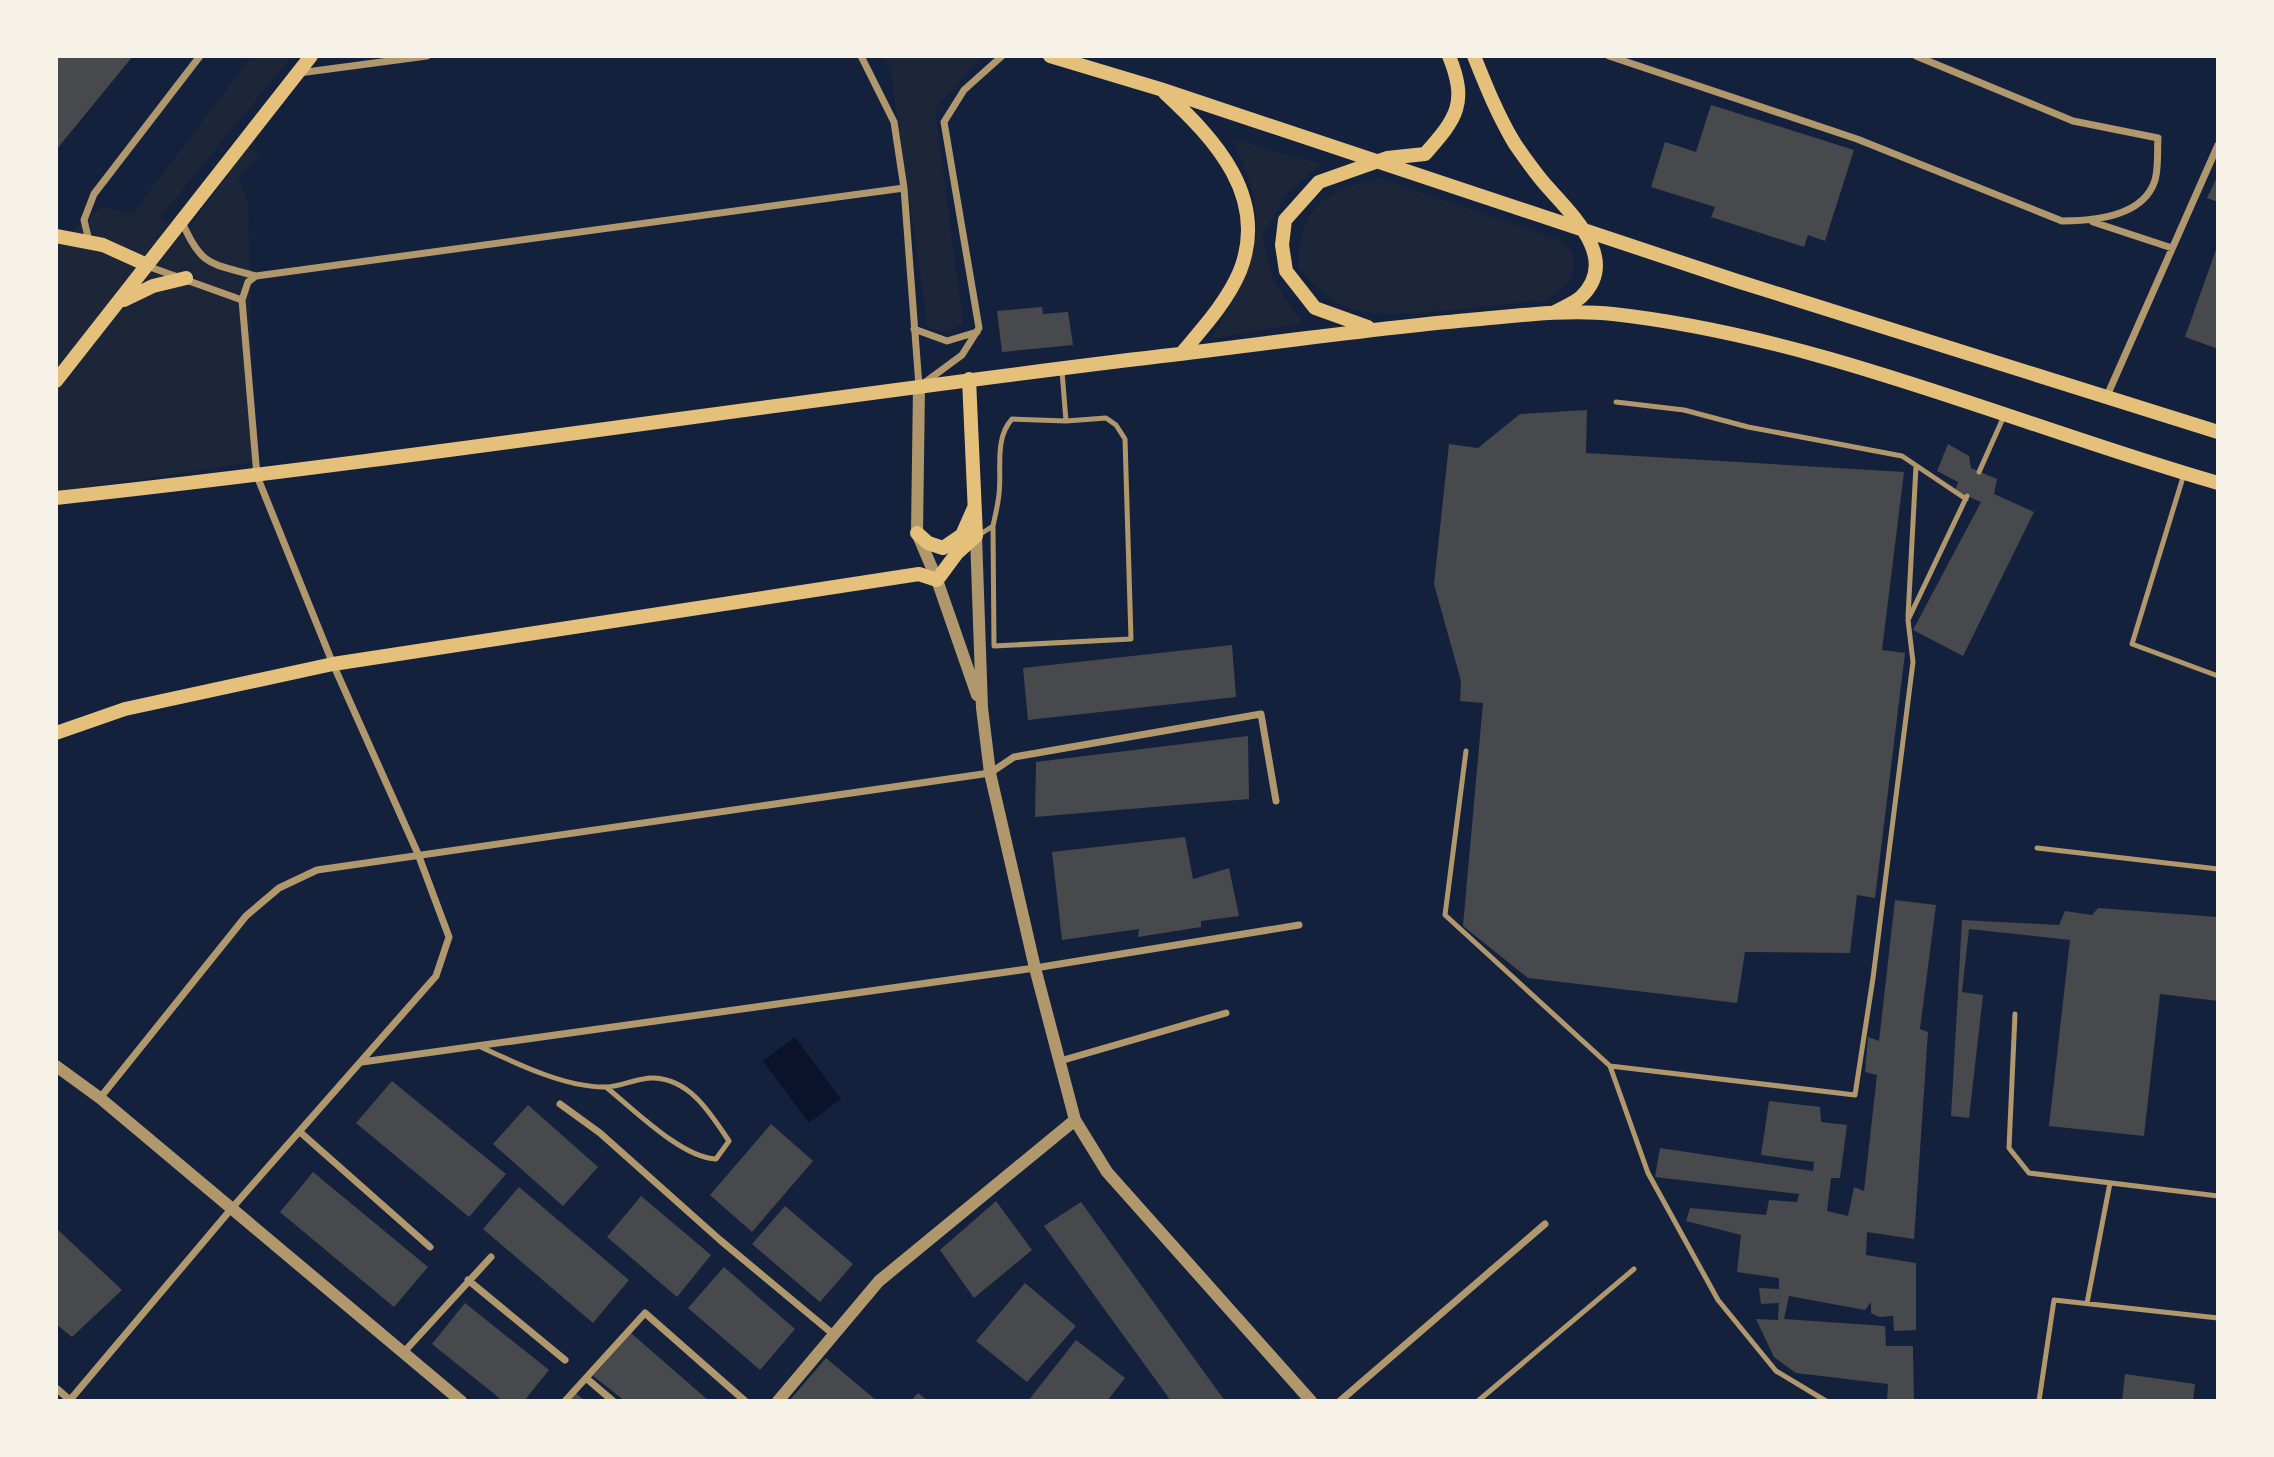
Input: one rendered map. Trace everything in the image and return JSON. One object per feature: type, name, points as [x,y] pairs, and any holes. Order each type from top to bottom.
[{"type":"main road","points":[[56,381],[120,303],[311,56]]},
{"type":"main road","points":[[1050,56],[1378,160],[1737,281],[2218,432]]},
{"type":"main road","points":[[1373,328],[1315,308],[1286,271],[1282,245],[1285,220],[1319,182],[1378,160],[1425,154],[1448,129],[1460,104],[1449,56]]},
{"type":"main road","points":[[1474,56],[1498,113],[1515,144],[1584,228],[1595,254],[1592,281],[1581,297],[1552,313]]},
{"type":"main road","points":[[1160,89],[1207,132],[1234,174],[1250,222],[1240,271],[1211,319],[1181,354]]},
{"type":"main road","points":[[56,236],[89,242],[147,265]]},
{"type":"main road","points":[[120,303],[153,286],[186,278]]},
{"type":"main road","points":[[56,498],[257,476],[970,379],[1373,328],[1552,313],[1609,313],[1718,332],[1809,353],[2218,483]]},
{"type":"main road","points":[[56,733],[125,709],[333,664],[919,574],[937,580],[957,553],[976,536],[970,379]]},
{"type":"main road","points":[[917,533],[929,543],[943,548],[962,535],[975,504]]},
{"type":"street","points":[[89,242],[84,220],[94,194],[200,56]]},
{"type":"street","points":[[297,73],[427,56]]},
{"type":"street","points":[[861,56],[894,122],[904,188],[919,386],[917,533],[937,580],[982,708]]},
{"type":"street","points":[[919,386],[962,355],[979,328],[944,122],[964,90],[1002,56]]},
{"type":"street","points":[[1609,56],[1857,139],[2062,221],[2092,221],[2132,209],[2154,183],[2158,138],[2073,121],[1916,56]]},
{"type":"street","points":[[2106,398],[2218,145]]},
{"type":"street","points":[[181,222],[195,252],[203,260],[256,275],[904,188]]},
{"type":"street","points":[[2092,221],[2172,248]]},
{"type":"street","points":[[147,265],[242,300]]},
{"type":"street","points":[[56,1388],[71,1401],[232,1208],[436,976],[449,936],[418,854],[333,664],[257,476],[242,300],[248,282],[256,275]]},
{"type":"street","points":[[915,330],[947,341],[977,331]]},
{"type":"street","points":[[976,536],[982,708],[990,773],[1035,968],[1075,1120],[1107,1171],[1311,1401]]},
{"type":"street","points":[[100,1098],[246,916],[279,888],[317,870],[990,773],[1014,757],[1261,714],[1276,801]]},
{"type":"street","points":[[362,1062],[1035,968],[1299,925]]},
{"type":"street","points":[[1060,1061],[1226,1013]]},
{"type":"street","points":[[56,1066],[100,1098],[461,1401]]},
{"type":"street","points":[[561,1104],[600,1133],[720,1240],[833,1334]]},
{"type":"street","points":[[778,1401],[879,1281],[1075,1120]]},
{"type":"street","points":[[300,1132],[430,1247]]},
{"type":"street","points":[[1340,1401],[1545,1224]]},
{"type":"street","points":[[403,1353],[491,1257]]},
{"type":"street","points":[[468,1280],[565,1360]]},
{"type":"street","points":[[565,1401],[646,1313],[745,1401]]},
{"type":"street","points":[[586,1378],[613,1401]]},
{"type":"lane","points":[[1062,368],[1066,421]]},
{"type":"lane","points":[[1616,402],[1684,410],[1748,427],[1902,456],[1966,498],[1908,620]]},
{"type":"lane","points":[[1979,472],[2004,416]]},
{"type":"lane","points":[[1107,418],[1116,425],[1125,439],[1131,639],[994,646],[993,527],[999,493],[1004,428],[1012,419],[1066,421],[1107,418]]},
{"type":"lane","points":[[1610,1066],[1855,1095],[1873,978],[1913,662],[1908,620],[1916,466]]},
{"type":"lane","points":[[2184,474],[2132,644],[2218,676]]},
{"type":"lane","points":[[976,536],[993,527]]},
{"type":"lane","points":[[1466,751],[1446,915],[1610,1066],[1648,1173],[1718,1300],[1776,1371],[1826,1401]]},
{"type":"lane","points":[[2037,848],[2218,869]]},
{"type":"lane","points":[[2015,1014],[2009,1149],[2029,1173],[2218,1196]]},
{"type":"lane","points":[[479,1046],[541,1075],[606,1087],[653,1078],[681,1085],[704,1104],[729,1141],[716,1158],[704,1158],[676,1143],[606,1087]]},
{"type":"lane","points":[[2087,1303],[2110,1183]]},
{"type":"lane","points":[[1478,1401],[1634,1269]]},
{"type":"lane","points":[[2039,1401],[2054,1300],[2218,1318]]},
{"type":"shaded area","points":[[252,56],[292,56],[160,217],[183,236],[248,146],[260,155],[238,178],[248,202],[255,462],[56,492],[56,243],[103,206],[132,214]]},
{"type":"shaded area","points":[[882,56],[983,56],[935,109],[963,323],[947,332],[928,328],[890,69]]},
{"type":"shaded area","points":[[1232,139],[1321,164],[1285,195],[1262,237],[1274,282],[1303,323],[1211,339],[1239,287],[1254,242],[1256,220],[1253,196]]},
{"type":"shaded area","points":[[1381,179],[1558,239],[1573,252],[1573,269],[1569,281],[1546,300],[1473,308],[1389,314],[1366,312],[1340,304],[1320,291],[1298,267],[1303,230],[1318,205],[1330,196],[1361,183]]},
{"type":"shaded area","points":[[795,1037],[841,1099],[809,1123],[763,1061]]},
{"type":"building","points":[[56,56],[133,56],[56,150]]},
{"type":"building","points":[[1711,105],[1854,150],[1825,241],[1808,235],[1804,247],[1711,217],[1715,207],[1651,187],[1665,142],[1696,152]]},
{"type":"building","points":[[2218,175],[2218,202],[2207,198]]},
{"type":"building","points":[[2218,244],[2218,349],[2185,337]]},
{"type":"building","points":[[1042,307],[1043,314],[1068,312],[1073,345],[1002,352],[997,311]]},
{"type":"building","points":[[1587,410],[1586,453],[1904,472],[1882,650],[1905,653],[1875,898],[1857,895],[1850,953],[1745,952],[1737,1003],[1528,978],[1463,926],[1483,703],[1460,701],[1461,681],[1434,584],[1449,444],[1478,448],[1520,414]]},
{"type":"building","points":[[1948,444],[1969,456],[1971,468],[1997,479],[1994,494],[2034,512],[1963,656],[1913,630],[1981,502],[1955,491],[1958,482],[1937,471]]},
{"type":"building","points":[[1232,645],[1236,697],[1028,720],[1023,668]]},
{"type":"building","points":[[1248,736],[1249,799],[1035,817],[1036,762]]},
{"type":"building","points":[[1185,837],[1193,879],[1229,868],[1239,916],[1201,921],[1201,927],[1138,937],[1139,929],[1062,940],[1052,852]]},
{"type":"building","points":[[1895,900],[1936,905],[1920,1029],[1928,1032],[1914,1239],[1867,1232],[1866,1255],[1916,1263],[1916,1330],[1894,1331],[1893,1316],[1879,1317],[1871,1313],[1871,1302],[1865,1310],[1789,1296],[1784,1319],[1885,1326],[1886,1346],[1913,1346],[1914,1401],[1887,1401],[1888,1384],[1796,1373],[1774,1357],[1756,1319],[1778,1320],[1779,1303],[1761,1304],[1759,1288],[1779,1289],[1779,1278],[1737,1272],[1741,1235],[1686,1221],[1690,1208],[1766,1215],[1769,1200],[1797,1202],[1799,1194],[1655,1177],[1660,1148],[1813,1171],[1814,1162],[1761,1155],[1769,1101],[1820,1107],[1821,1122],[1847,1125],[1840,1178],[1831,1178],[1827,1211],[1848,1216],[1854,1187],[1864,1191],[1877,1075],[1865,1072],[1868,1037],[1879,1041]]},
{"type":"building","points":[[2098,908],[2218,917],[2218,1001],[2160,994],[2144,1136],[2049,1126],[2070,940],[1969,929],[1962,992],[1983,995],[1969,1118],[1951,1116],[1962,920],[2059,925],[2065,911],[2092,915]]},
{"type":"building","points":[[392,1081],[506,1174],[469,1217],[356,1123]]},
{"type":"building","points":[[528,1105],[598,1167],[563,1206],[493,1144]]},
{"type":"building","points":[[771,1124],[813,1161],[752,1232],[710,1195]]},
{"type":"building","points":[[313,1172],[428,1267],[394,1307],[280,1212]]},
{"type":"building","points":[[519,1187],[629,1280],[593,1323],[483,1229]]},
{"type":"building","points":[[641,1196],[711,1255],[677,1297],[607,1237]]},
{"type":"building","points":[[996,1201],[1032,1250],[974,1298],[940,1250]]},
{"type":"building","points":[[1081,1202],[1225,1401],[1171,1401],[1044,1226]]},
{"type":"building","points":[[785,1206],[853,1264],[820,1302],[752,1244]]},
{"type":"building","points":[[56,1228],[122,1290],[72,1337],[56,1324]]},
{"type":"building","points":[[724,1267],[795,1329],[760,1370],[688,1308]]},
{"type":"building","points":[[1025,1283],[1076,1326],[1027,1382],[976,1341]]},
{"type":"building","points":[[465,1303],[549,1370],[524,1401],[503,1401],[432,1344]]},
{"type":"building","points":[[631,1333],[709,1401],[625,1401],[593,1376]]},
{"type":"building","points":[[1076,1340],[1125,1378],[1107,1401],[1028,1401]]},
{"type":"building","points":[[826,1358],[877,1401],[789,1401]]},
{"type":"building","points":[[2125,1374],[2195,1384],[2193,1401],[2122,1401]]},
{"type":"building","points":[[576,1393],[585,1401],[570,1401]]},
{"type":"building","points":[[918,1393],[928,1401],[911,1401]]}]
